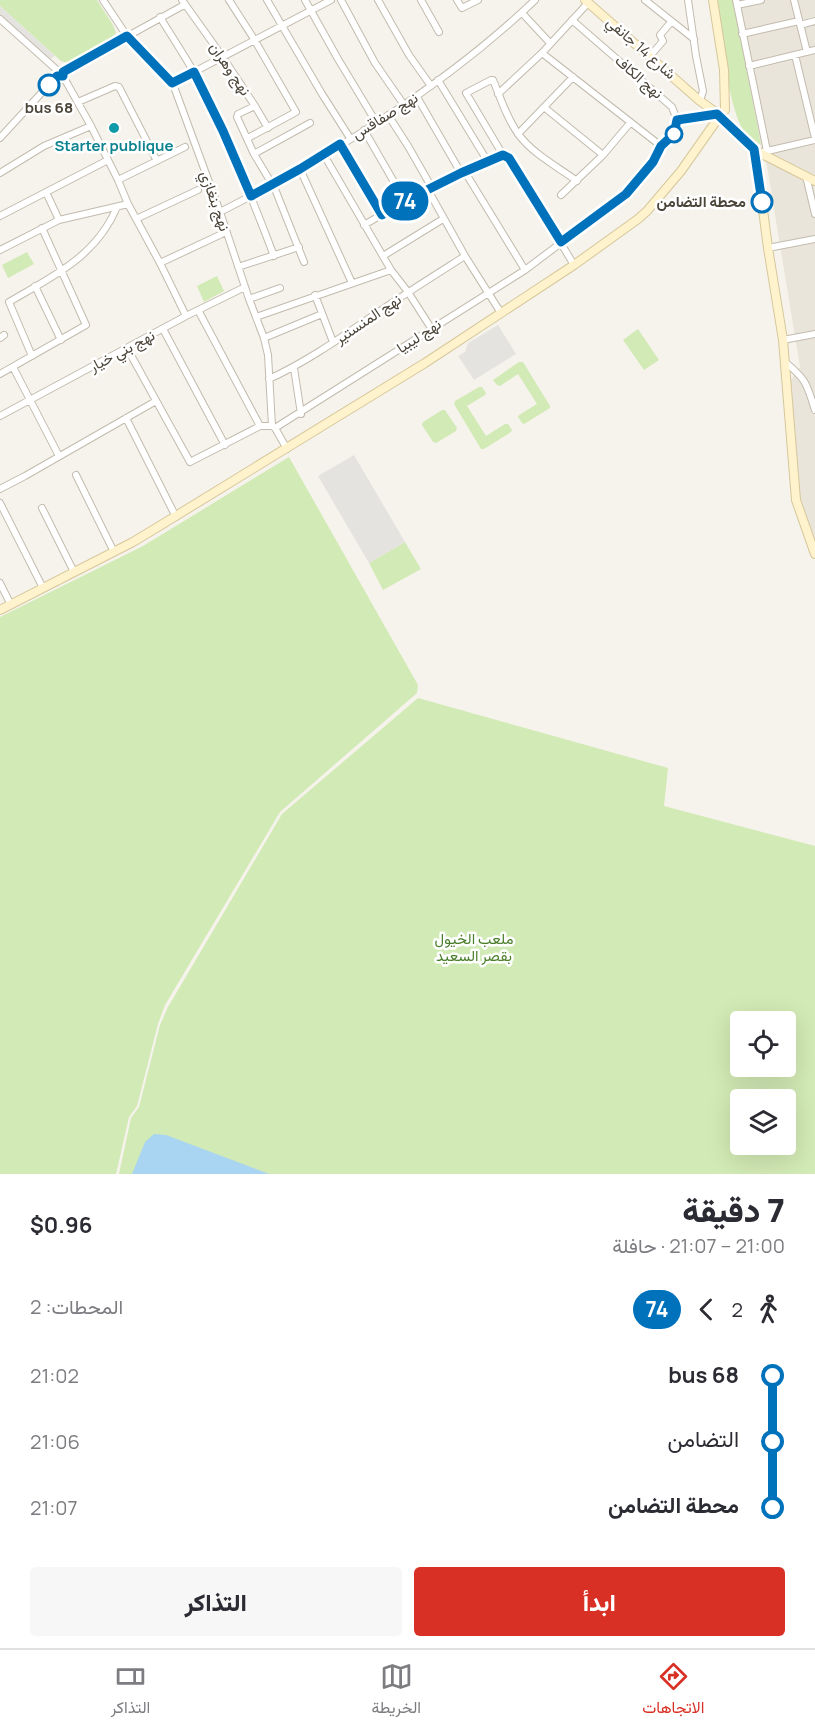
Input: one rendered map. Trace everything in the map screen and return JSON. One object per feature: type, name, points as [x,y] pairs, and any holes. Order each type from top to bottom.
[{"type":"street","name":"نهج بنغازي","points":[[103,0],[127,36],[172,83],[264,338],[268,355],[273,427],[287,449]]},
{"type":"street","points":[[229,0],[296,113],[248,138]]},
{"type":"street","points":[[267,0],[350,138]]},
{"type":"street","points":[[305,0],[376,122]]},
{"type":"street","points":[[172,83],[331,0]]},
{"type":"street","points":[[341,0],[375,63],[404,105]]},
{"type":"street","points":[[378,0],[409,55],[431,86]]},
{"type":"street","points":[[421,0],[439,32]]},
{"type":"street","points":[[457,0],[461,7],[466,7],[478,0]]},
{"type":"street","name":"نهج صفاقس","points":[[220,212],[324,155],[417,97],[498,35],[535,0]]},
{"type":"street","points":[[645,0],[694,39]]},
{"type":"street","points":[[657,0],[658,11]]},
{"type":"street","points":[[688,0],[703,91],[700,99]]},
{"type":"street","points":[[0,610],[114,552],[287,449],[574,265],[647,211],[681,171],[721,113],[724,70],[713,0]]},
{"type":"street","points":[[761,0],[736,2],[750,66],[761,151],[768,248],[783,340],[796,500],[815,554]]},
{"type":"street","points":[[794,0],[807,52]]},
{"type":"street","points":[[498,94],[542,53],[586,1]]},
{"type":"street","name":"شارع 14 جانفي","points":[[586,1],[700,99],[721,113],[741,136],[761,151],[811,179]]},
{"type":"street","points":[[0,138],[60,74],[183,2]]},
{"type":"street","name":"نهج وهران","points":[[183,2],[255,106],[237,116],[275,189],[304,262]]},
{"type":"street","points":[[522,13],[550,43]]},
{"type":"street","points":[[160,17],[194,72],[223,131],[274,256]]},
{"type":"street","points":[[0,18],[60,74],[78,102],[186,316]]},
{"type":"street","name":"نهج الكاف","points":[[572,20],[666,101],[674,110],[677,120]]},
{"type":"street","points":[[742,34],[815,21]]},
{"type":"street","points":[[650,56],[663,41],[660,34],[671,22]]},
{"type":"street","points":[[750,66],[815,50]]},
{"type":"street","points":[[542,53],[661,146]]},
{"type":"street","points":[[761,151],[815,139],[795,55]]},
{"type":"street","points":[[518,134],[573,78]]},
{"type":"street","points":[[438,80],[488,162]]},
{"type":"street","points":[[574,265],[520,175],[509,158],[505,156],[466,93],[492,80],[518,134],[527,144],[577,181]]},
{"type":"street","points":[[78,102],[115,86],[119,87],[158,160]]},
{"type":"street","points":[[417,97],[525,270]]},
{"type":"street","points":[[255,106],[268,128]]},
{"type":"street","points":[[545,108],[603,155]]},
{"type":"street","points":[[561,242],[626,194],[653,162],[661,146],[674,134],[677,120],[721,113]]},
{"type":"street","points":[[388,115],[465,256],[501,313]]},
{"type":"street","points":[[255,154],[310,123]]},
{"type":"street","points":[[561,195],[603,155],[630,123]]},
{"type":"street","points":[[0,173],[44,146],[91,126]]},
{"type":"street","points":[[364,130],[405,201]]},
{"type":"street","points":[[340,144],[382,215]]},
{"type":"street","points":[[118,180],[185,147]]},
{"type":"street","points":[[324,155],[391,270],[431,328]]},
{"type":"street","points":[[364,225],[405,201],[505,156]]},
{"type":"street","points":[[0,216],[108,160]]},
{"type":"street","points":[[300,169],[352,283]]},
{"type":"street","points":[[811,179],[815,214]]},
{"type":"street","points":[[136,219],[198,190]]},
{"type":"street","points":[[46,192],[59,220]]},
{"type":"street","points":[[0,250],[59,220],[128,204]]},
{"type":"street","points":[[32,356],[8,303],[62,271],[94,245],[117,207]]},
{"type":"street","points":[[383,256],[444,219]]},
{"type":"street","points":[[0,374],[86,324],[42,228]]},
{"type":"street","points":[[160,263],[225,232]]},
{"type":"street","points":[[768,248],[815,239]]},
{"type":"street","name":"نهج ليبيا","points":[[273,427],[301,414],[431,328],[525,270],[561,242]]},
{"type":"street","points":[[238,267],[299,247]]},
{"type":"street","name":"نهج المنستير","points":[[269,379],[294,368],[465,256]]},
{"type":"street","points":[[256,317],[391,270]]},
{"type":"street","points":[[35,286],[61,340]]},
{"type":"street","name":"نهج بني خيار","points":[[0,416],[244,287]]},
{"type":"street","points":[[249,299],[280,288]]},
{"type":"street","points":[[315,295],[333,342]]},
{"type":"street","points":[[198,310],[260,426]]},
{"type":"street","points":[[264,338],[322,314]]},
{"type":"street","points":[[163,329],[225,445]]},
{"type":"street","points":[[783,340],[815,334]]},
{"type":"street","points":[[127,348],[190,462],[260,426],[273,427]]},
{"type":"street","points":[[785,362],[800,374],[808,387],[815,410]]},
{"type":"street","points":[[13,367],[59,456]]},
{"type":"street","points":[[294,368],[301,414]]},
{"type":"street","points":[[0,489],[156,401]]},
{"type":"street","points":[[126,418],[176,517]]},
{"type":"street","points":[[76,475],[114,552]]},
{"type":"street","points":[[0,502],[43,588]]},
{"type":"street","points":[[42,508],[74,572]]},
{"type":"street","points":[[0,583],[11,605]]},
{"type":"shaded area","points":[[733,0],[815,0],[815,544],[799,498],[789,382],[800,367],[767,166]]},
{"type":"shaded area","points":[[0,6],[55,56],[49,60],[0,15]]},
{"type":"shaded area","points":[[498,325],[516,354],[474,380],[458,356],[465,352],[468,343]]},
{"type":"shaded area","points":[[354,455],[405,542],[369,563],[318,476]]},
{"type":"green space","points":[[0,0],[97,0],[116,33],[71,64],[61,61],[53,54],[0,6]]},
{"type":"green space","points":[[718,0],[733,0],[761,145],[752,141],[744,131],[731,96]]},
{"type":"green space","points":[[27,252],[34,264],[8,278],[2,265]]},
{"type":"green space","points":[[217,276],[224,291],[204,302],[197,286]]},
{"type":"green space","points":[[638,329],[659,360],[644,370],[623,340]]},
{"type":"green space","points":[[519,362],[523,362],[550,406],[524,424],[518,417],[519,415],[537,404],[518,374],[500,386],[493,380]]},
{"type":"green space","points":[[482,387],[485,395],[467,406],[486,436],[505,424],[508,424],[512,430],[484,449],[481,449],[454,404],[455,401]]},
{"type":"green space","points":[[445,410],[457,428],[456,431],[436,443],[422,425]]},
{"type":"green space","points":[[289,457],[418,685],[417,693],[280,812],[165,1005],[137,1106],[129,1117],[116,1174],[0,1174],[0,617],[143,546]]},
{"type":"green space","points":[[405,542],[421,569],[383,590],[369,563]]},
{"type":"green space","name":"ملعب الخيول بقصر السعيد","points":[[418,698],[668,768],[664,806],[815,846],[815,1174],[119,1174],[131,1118],[139,1107],[160,1025],[168,1007],[282,814]]},
{"type":"water","points":[[154,1134],[166,1135],[269,1174],[132,1174],[145,1142]]},
{"type":"bus line","name":"74","points":[[49,85],[57,76],[63,76],[63,72],[127,36],[172,83],[194,72],[251,196],[340,144],[382,215],[461,173],[503,155],[509,158],[561,242],[626,194],[653,162],[661,146],[674,134],[677,120],[717,114],[754,149],[762,202]]},
{"type":"place","name":"bus 68","points":[[49,85]]},
{"type":"place","name":"Starter publique","points":[[114,128]]},
{"type":"place","name":"محطة التضامن","points":[[762,202]]}]
